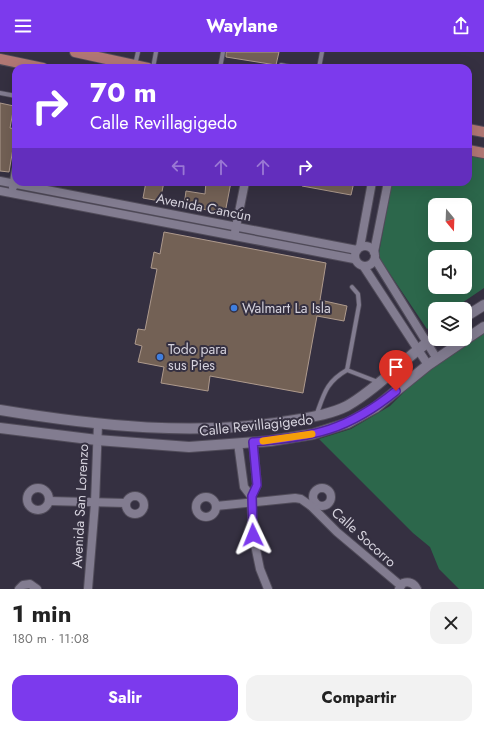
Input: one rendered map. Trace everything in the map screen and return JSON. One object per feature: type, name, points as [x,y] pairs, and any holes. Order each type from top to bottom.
[{"type":"main road","points":[[76,52],[130,64]]},
{"type":"main road","points":[[0,59],[20,64]]},
{"type":"main road","points":[[472,130],[484,132]]},
{"type":"main road","points":[[472,151],[484,153]]},
{"type":"street","name":"Avenida Cancún","points":[[0,181],[12,184]]},
{"type":"street","points":[[12,193],[14,186]]},
{"type":"street","name":"Avenida Cancún","points":[[24,186],[358,249]]},
{"type":"street","points":[[235,236],[244,186]]},
{"type":"street","points":[[371,186],[358,249],[354,259],[358,264],[364,267],[417,350],[432,362]]},
{"type":"street","points":[[364,267],[371,265],[375,256],[387,186]]},
{"type":"street","name":"Avenida Cancún","points":[[0,191],[354,259]]},
{"type":"street","points":[[358,249],[369,247],[375,256],[426,343],[432,362]]},
{"type":"street","points":[[472,313],[484,305]]},
{"type":"street","name":"Calle Revillagigedo","points":[[0,428],[97,440],[189,447],[253,442],[313,434],[348,423],[375,408],[432,362],[484,327]]},
{"type":"street","name":"Calle Revillagigedo","points":[[0,410],[98,424],[198,428],[258,425],[316,416],[346,406],[381,383],[426,343]]},
{"type":"street","name":"Avenida San Lorenzo","points":[[88,589],[95,503],[98,424]]},
{"type":"street","points":[[253,442],[257,485],[252,500],[253,535],[260,569],[268,589]]},
{"type":"street","points":[[238,443],[244,487],[252,500]]},
{"type":"street","name":"Calle Socorro","points":[[216,506],[252,500],[302,499],[313,504],[337,532],[400,587]]},
{"type":"street","points":[[49,501],[126,503]]},
{"type":"street","points":[[400,587],[409,582],[417,589]]},
{"type":"street","points":[[19,589],[23,585],[30,584],[37,589]]},
{"type":"lane","points":[[135,64],[138,52]]},
{"type":"lane","points":[[154,64],[156,52]]},
{"type":"lane","points":[[221,64],[223,52]]},
{"type":"lane","points":[[320,64],[322,52]]},
{"type":"lane","points":[[0,93],[12,95]]},
{"type":"lane","points":[[316,416],[329,384],[337,376],[347,370],[359,297],[352,287]]},
{"type":"lane","points":[[347,370],[381,383]]},
{"type":"green space","points":[[472,150],[484,152],[484,288],[463,302],[428,302],[427,329],[380,259],[379,253],[391,186],[472,186]]},
{"type":"green space","points":[[484,332],[484,589],[459,589],[439,569],[430,547],[413,533],[319,439],[351,429],[390,406],[412,384],[444,358],[462,346],[472,346],[472,340]]},
{"type":"building","points":[[226,52],[279,52],[276,64],[226,57]]},
{"type":"building","points":[[0,103],[12,106],[10,128],[12,128],[12,154],[9,172],[0,171]]},
{"type":"building","points":[[145,186],[163,186],[160,201],[143,198]]},
{"type":"building","points":[[206,186],[230,186],[225,213],[184,206],[186,191],[205,194]]},
{"type":"building","points":[[302,186],[353,186],[351,195]]},
{"type":"building","name":"Walmart La Isla","points":[[164,232],[326,263],[320,300],[347,306],[344,321],[317,316],[303,393],[210,376],[208,391],[161,383],[164,367],[138,362],[142,346],[135,344],[138,329],[145,330],[157,269],[151,268],[154,252],[160,254]]},
{"type":"slow traffic","points":[[263,441],[312,434]]},
{"type":"place","name":"Walmart La Isla","points":[[234,308]]},
{"type":"place","name":"Todo para sus Pies","points":[[160,357]]},
{"type":"route","points":[[253,535],[252,496],[257,485],[253,442],[270,441],[330,430],[348,423],[375,408],[396,391]]}]
